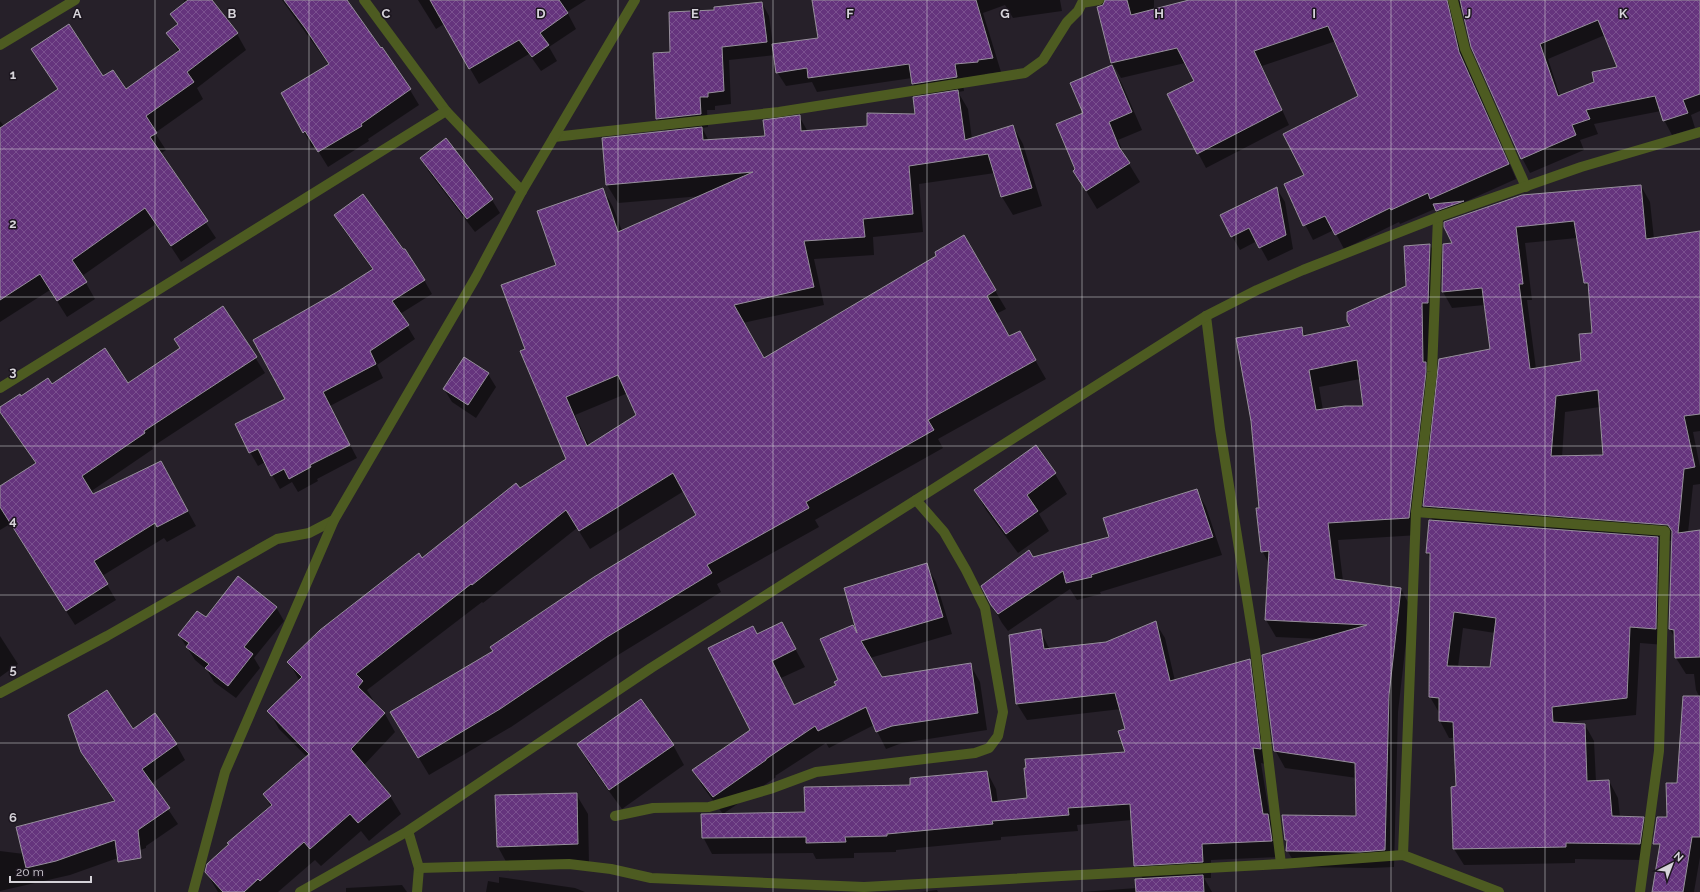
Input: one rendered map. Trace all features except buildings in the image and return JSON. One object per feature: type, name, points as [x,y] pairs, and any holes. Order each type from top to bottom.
[{"type":"street","points":[[0,45],[75,0]]},
{"type":"street","points":[[364,0],[446,111],[522,191]]},
{"type":"street","points":[[193,892],[225,772],[334,520],[476,277],[522,191],[635,0]]},
{"type":"street","points":[[554,137],[779,112],[1025,73],[1043,60],[1067,22],[1078,11],[1082,2],[1099,0]]},
{"type":"street","points":[[1453,0],[1465,49],[1526,187]]},
{"type":"street","points":[[0,388],[446,111]]},
{"type":"street","points":[[300,892],[408,831],[651,668],[1206,316],[1257,290],[1438,217],[1580,167],[1700,132]]},
{"type":"street","points":[[1403,855],[1416,512],[1432,372],[1438,217]]},
{"type":"street","points":[[1206,316],[1220,429],[1254,649],[1281,864]]},
{"type":"street","points":[[615,816],[653,808],[709,808],[770,789],[816,772],[975,753],[989,748],[998,736],[1003,712],[985,608],[966,570],[944,532],[916,500]]},
{"type":"street","points":[[1416,512],[1665,531],[1659,752],[1640,892]]},
{"type":"street","points":[[0,693],[107,636],[277,539],[309,533],[334,520]]},
{"type":"street","points":[[408,831],[419,868],[417,892]]},
{"type":"street","points":[[419,868],[569,864],[611,869],[651,878],[864,889],[1281,864],[1403,855],[1499,892]]}]
